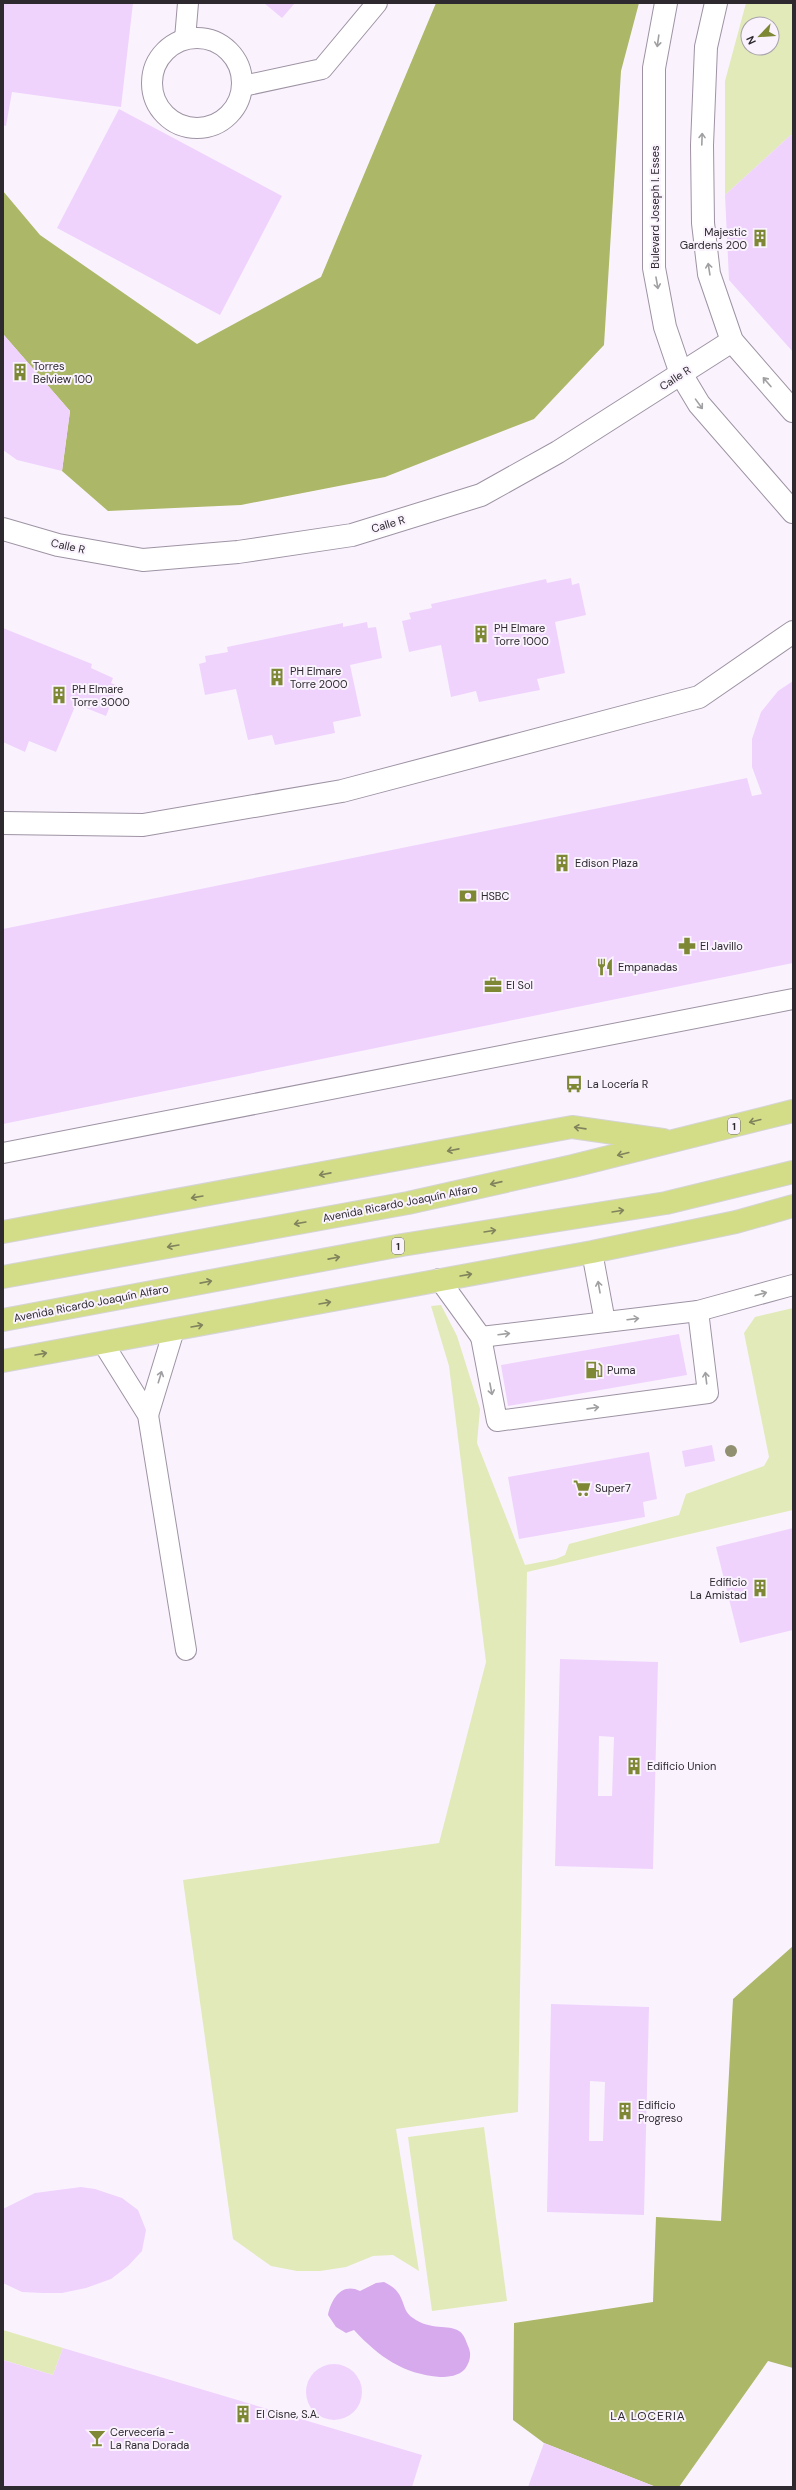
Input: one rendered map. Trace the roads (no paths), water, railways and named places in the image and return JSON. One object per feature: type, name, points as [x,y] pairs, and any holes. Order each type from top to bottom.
[{"type":"main road","name":"Avenida Ricardo Joaquín Alfaro","points":[[3,1277],[408,1203],[674,1141],[793,1111]]},
{"type":"main road","points":[[3,1232],[572,1127],[674,1141]]},
{"type":"main road","name":"Avenida Ricardo Joaquín Alfaro","points":[[3,1320],[402,1245],[666,1203],[793,1172]]},
{"type":"main road","points":[[3,1361],[592,1252],[736,1222],[793,1206]]},
{"type":"street","name":"Bulevard Joseph I. Esses","points":[[666,3],[654,68],[654,268],[664,327],[681,374],[698,404],[793,512]]},
{"type":"street","points":[[716,3],[706,47],[702,145],[703,223],[709,274],[732,341],[793,412]]},
{"type":"street","name":"Calle R","points":[[3,529],[58,545],[143,560],[238,552],[352,535],[481,495],[558,452],[732,341]]},
{"type":"street","points":[[3,823],[143,825],[342,791],[699,697],[793,632]]},
{"type":"lane","points":[[185,39],[188,3]]},
{"type":"lane","points":[[242,86],[322,69],[377,3]]},
{"type":"lane","points":[[197,37],[221,44],[237,62],[242,86],[239,101],[231,114],[219,123],[205,128],[182,125],[163,113],[156,100],[152,85],[154,69],[160,56],[172,45],[185,39],[197,37]]},
{"type":"lane","points":[[3,1153],[793,999]]},
{"type":"lane","points":[[592,1252],[605,1322]]},
{"type":"lane","points":[[440,1280],[480,1337],[497,1422],[708,1393],[698,1311]]},
{"type":"lane","points":[[480,1337],[698,1311],[793,1285]]},
{"type":"lane","points":[[148,1415],[174,1330]]},
{"type":"lane","points":[[103,1343],[148,1415],[186,1650]]},
{"type":"place","name":"Majestic Gardens 200","points":[[760,238]]},
{"type":"place","name":"Torres Belview 100","points":[[20,372]]},
{"type":"place","name":"PH Elmare Torre 1000","points":[[481,634]]},
{"type":"place","name":"PH Elmare Torre 2000","points":[[277,677]]},
{"type":"place","name":"PH Elmare Torre 3000","points":[[59,695]]},
{"type":"place","name":"Edison Plaza","points":[[562,863]]},
{"type":"place","name":"HSBC","points":[[468,896]]},
{"type":"place","name":"El Javillo","points":[[687,946]]},
{"type":"place","name":"Empanadas","points":[[605,967]]},
{"type":"place","name":"El Sol","points":[[493,985]]},
{"type":"place","name":"La Locería R","points":[[574,1084]]},
{"type":"place","name":"Puma","points":[[594,1370]]},
{"type":"place","name":"Super7","points":[[582,1488]]},
{"type":"place","name":"Edificio La Amistad","points":[[760,1588]]},
{"type":"place","name":"Edificio Union","points":[[634,1766]]},
{"type":"place","name":"Edificio Progreso","points":[[625,2111]]},
{"type":"place","name":"El Cisne, S.A.","points":[[243,2414]]},
{"type":"place","name":"Cervecería - La Rana Dorada","points":[[97,2438]]},
{"type":"district","name":"LA LOCERIA","points":[[648,2416]]}]
